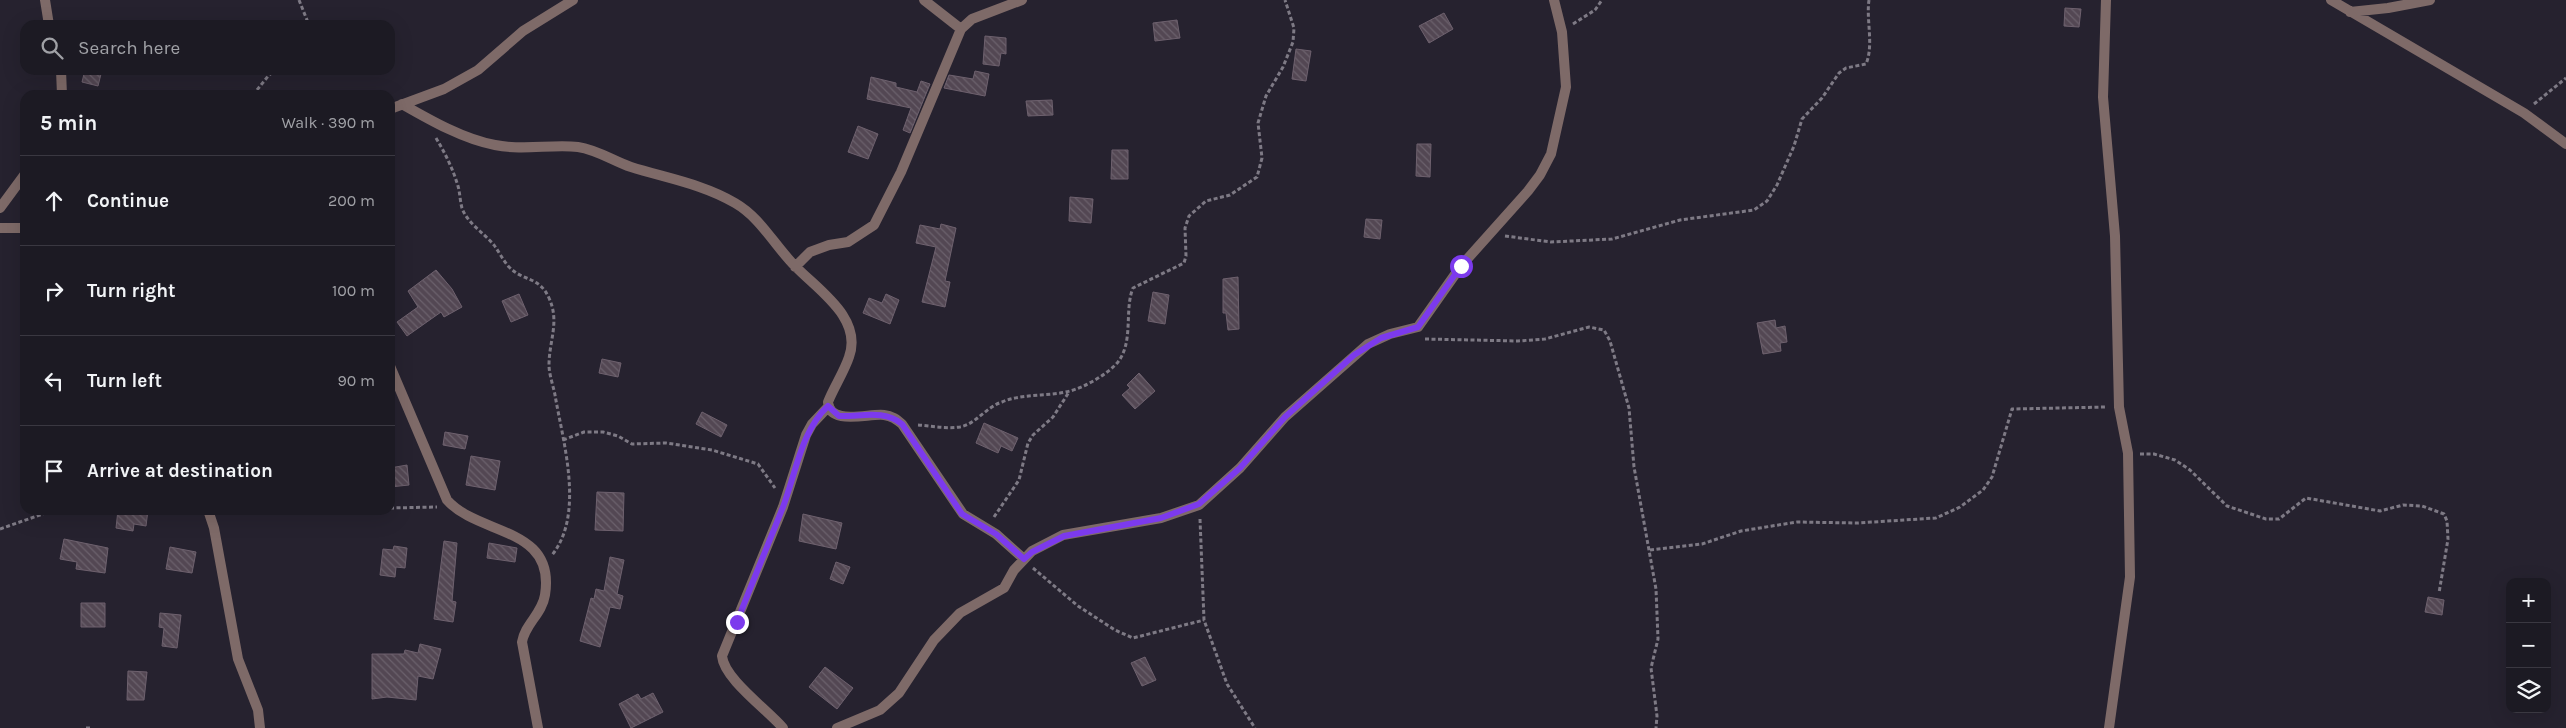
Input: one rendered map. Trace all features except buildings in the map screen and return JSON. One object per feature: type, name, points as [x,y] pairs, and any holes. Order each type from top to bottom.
[{"type":"street","points":[[45,0],[48,20]]},
{"type":"street","points":[[395,107],[444,88],[478,70],[523,31],[573,0]]},
{"type":"street","points":[[924,0],[961,29]]},
{"type":"street","points":[[795,267],[810,252],[829,245],[848,242],[874,225],[901,172],[961,29],[972,19],[1022,0]]},
{"type":"street","points":[[837,728],[880,710],[898,694],[934,640],[960,613],[1004,588],[1014,570],[1032,552],[1064,536],[1161,518],[1199,504],[1240,468],[1285,417],[1361,350],[1381,338],[1418,327],[1461,266],[1540,175],[1551,154],[1566,87],[1562,32],[1554,0]]},
{"type":"street","points":[[2106,0],[2103,97],[2115,236],[2119,407],[2128,453],[2130,577],[2109,728]]},
{"type":"street","points":[[2331,0],[2524,113],[2566,144]]},
{"type":"street","points":[[2350,12],[2388,8],[2430,0]]},
{"type":"street","points":[[61,75],[62,90]]},
{"type":"street","points":[[402,104],[480,141],[517,147],[580,148],[599,153],[630,167],[694,185],[736,203],[752,215],[795,267],[833,302],[846,319],[853,337],[850,357],[830,396],[828,406],[816,419],[806,435],[783,507],[722,656],[722,662],[737,682],[783,728]]},
{"type":"street","points":[[0,208],[20,181]]},
{"type":"street","points":[[0,228],[20,228]]},
{"type":"street","points":[[395,378],[447,500],[457,511],[524,541],[536,552],[544,566],[546,580],[544,604],[524,633],[522,642],[538,728]]},
{"type":"street","points":[[828,406],[839,416],[884,415],[894,418],[902,424],[962,514],[986,527],[1024,559]]},
{"type":"street","points":[[210,515],[214,528],[238,659],[258,710],[260,728]]},
{"type":"path","points":[[300,0],[307,20]]},
{"type":"path","points":[[902,424],[945,428],[961,427],[971,423],[1002,402],[1034,394],[1070,391],[1101,376],[1118,362],[1124,350],[1129,298],[1133,288],[1184,263],[1186,256],[1185,228],[1189,216],[1206,201],[1230,195],[1257,177],[1262,158],[1258,123],[1266,96],[1283,67],[1293,42],[1294,28],[1285,0]]},
{"type":"path","points":[[1562,32],[1595,10],[1602,0]]},
{"type":"path","points":[[1487,238],[1505,236],[1552,242],[1612,238],[1680,220],[1754,210],[1762,205],[1777,185],[1794,146],[1802,118],[1822,98],[1839,72],[1846,68],[1866,64],[1869,57],[1867,14],[1869,0]]},
{"type":"path","points":[[257,90],[268,75]]},
{"type":"path","points":[[2524,113],[2566,78]]},
{"type":"path","points":[[434,136],[443,150],[458,186],[462,209],[467,217],[494,246],[509,267],[520,276],[537,281],[549,298],[556,326],[549,367],[568,458],[567,528],[560,545],[544,566]]},
{"type":"path","points":[[1418,339],[1518,342],[1545,339],[1589,327],[1604,330],[1610,341],[1630,408],[1634,467],[1656,588],[1657,648],[1651,668],[1657,716],[1656,728]]},
{"type":"path","points":[[986,527],[1019,480],[1028,443],[1033,435],[1053,417],[1070,391]]},
{"type":"path","points":[[1650,550],[1702,544],[1742,531],[1797,522],[1857,523],[1936,518],[1960,507],[1975,496],[1992,477],[2012,408],[2119,407]]},
{"type":"path","points":[[563,440],[584,432],[603,432],[618,436],[632,444],[666,443],[712,450],[743,459],[758,464],[764,471],[783,507]]},
{"type":"path","points":[[2128,453],[2154,454],[2175,460],[2190,470],[2227,506],[2274,520],[2285,516],[2306,498],[2380,511],[2403,505],[2436,510],[2444,514],[2448,530],[2445,565],[2439,593]]},
{"type":"path","points":[[1199,504],[1204,620],[1227,684],[1255,728]]},
{"type":"path","points":[[395,508],[437,507],[457,511]]},
{"type":"path","points":[[0,529],[40,515]]},
{"type":"path","points":[[1024,559],[1039,576],[1078,606],[1115,630],[1133,638],[1204,620]]},
{"type":"path","points":[[86,728],[91,728]]},
{"type":"route","points":[[737,622],[794,478],[806,435],[812,424],[828,406],[839,416],[884,415],[894,418],[902,424],[962,514],[996,534],[1024,559],[1032,552],[1064,536],[1161,518],[1199,504],[1240,468],[1285,417],[1354,355],[1368,344],[1390,334],[1406,332],[1418,327],[1461,266]]}]
